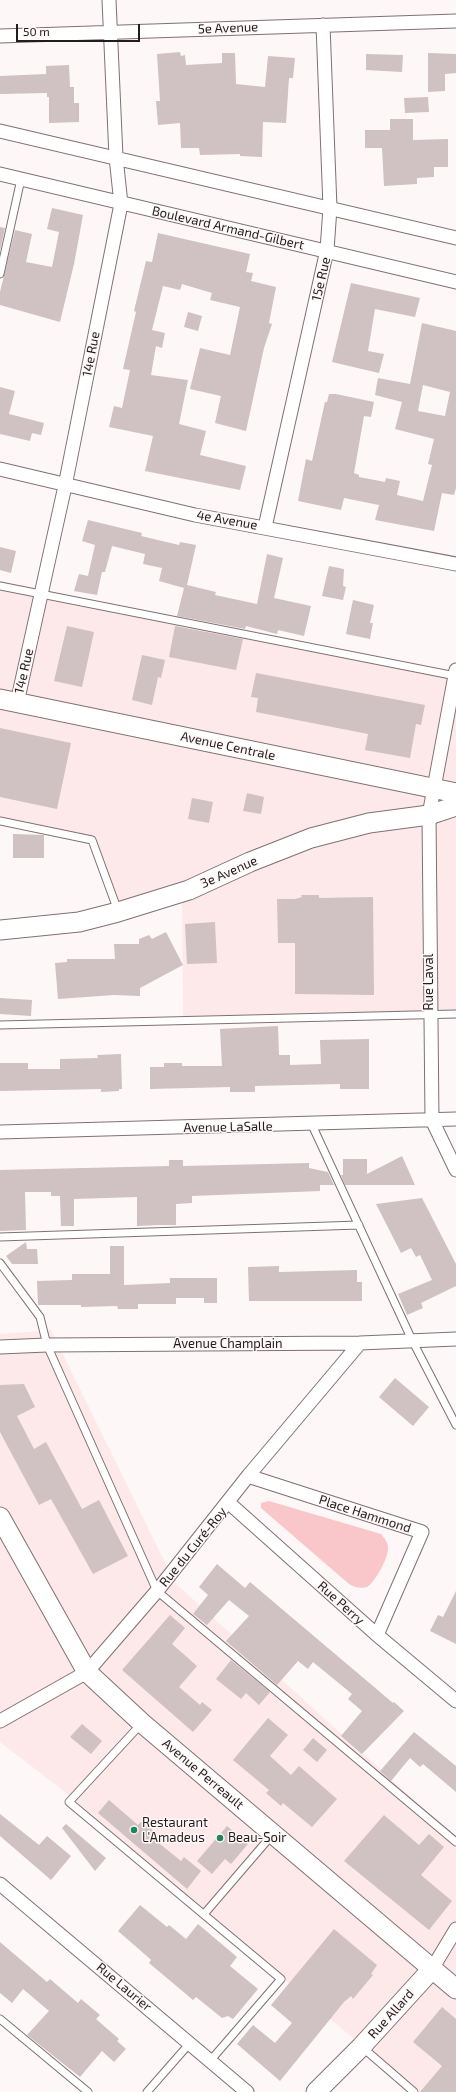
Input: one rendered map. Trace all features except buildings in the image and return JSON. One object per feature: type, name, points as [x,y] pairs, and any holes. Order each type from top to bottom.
[{"type":"street","name":"14e Rue","points":[[8,701],[41,595],[65,486],[121,204],[116,157],[109,0]]},
{"type":"street","name":"5e Avenue","points":[[0,36],[110,31],[456,21]]},
{"type":"street","name":"15e Rue","points":[[266,527],[327,250],[330,208],[323,25]]},
{"type":"street","points":[[0,131],[456,238]]},
{"type":"street","name":"Boulevard Armand-Gilbert","points":[[0,174],[121,204],[327,250],[456,282]]},
{"type":"street","name":"4e Avenue","points":[[0,469],[65,486],[195,515],[266,527],[456,564]]},
{"type":"street","name":"Rue Laval","points":[[456,674],[429,815],[432,1120],[456,1170]]},
{"type":"street","name":"Avenue Centrale","points":[[8,701],[456,793]]},
{"type":"street","name":"3e Avenue","points":[[0,930],[79,922],[118,912],[189,890],[250,862],[311,838],[369,823],[429,815],[456,806]]},
{"type":"street","name":"Avenue LaSalle","points":[[0,1132],[312,1125],[456,1119]]},
{"type":"street","name":"Avenue Champlain","points":[[0,1347],[47,1345],[360,1343],[456,1339]]},
{"type":"street","name":"Rue du Curé-Roy","points":[[0,1721],[87,1672],[157,1591],[229,1503],[248,1476],[360,1343]]},
{"type":"street","name":"Place Hammond","points":[[248,1476],[422,1532],[377,1635]]},
{"type":"street","name":"Rue Perry","points":[[229,1503],[377,1635],[456,1701]]},
{"type":"street","name":"Avenue Perreault","points":[[0,1517],[87,1672],[142,1723],[456,1990]]},
{"type":"street","name":"Rue Laurier","points":[[0,1884],[247,2092]]},
{"type":"street","name":"Rue Allard","points":[[316,2092],[361,2047],[432,1969],[456,1929]]},
{"type":"lane","points":[[0,274],[21,179]]},
{"type":"lane","points":[[0,586],[456,674]]},
{"type":"lane","points":[[0,820],[92,840],[118,912]]},
{"type":"lane","points":[[0,1025],[456,1014]]},
{"type":"lane","points":[[312,1125],[412,1340],[456,1425]]},
{"type":"lane","points":[[0,1238],[359,1225]]},
{"type":"lane","points":[[0,1263],[40,1317],[47,1345],[157,1591],[456,1842]]},
{"type":"lane","points":[[142,1723],[70,1802],[205,1913],[281,1979],[210,2061]]},
{"type":"lane","points":[[205,1913],[273,1833]]},
{"type":"lane","points":[[0,2019],[88,2092]]},
{"type":"lane","points":[[147,2092],[190,2043]]},
{"type":"lane","points":[[361,2047],[414,2092]]},
{"type":"shaded area","points":[[0,581],[456,674],[456,1011],[183,1019],[182,890],[119,910],[96,839],[0,819]]},
{"type":"shaded area","points":[[51,1330],[175,1583],[456,1838],[456,2092],[412,2092],[354,2039],[70,1796],[0,1742],[0,1334]]},
{"type":"shaded area","points":[[269,1501],[381,1534],[386,1540],[388,1552],[384,1563],[374,1580],[365,1588],[349,1584],[261,1508],[261,1503]]},
{"type":"place","name":"Restaurant L'Amadeus","points":[[134,1830]]},
{"type":"place","name":"Beau-Soir","points":[[220,1838]]}]
